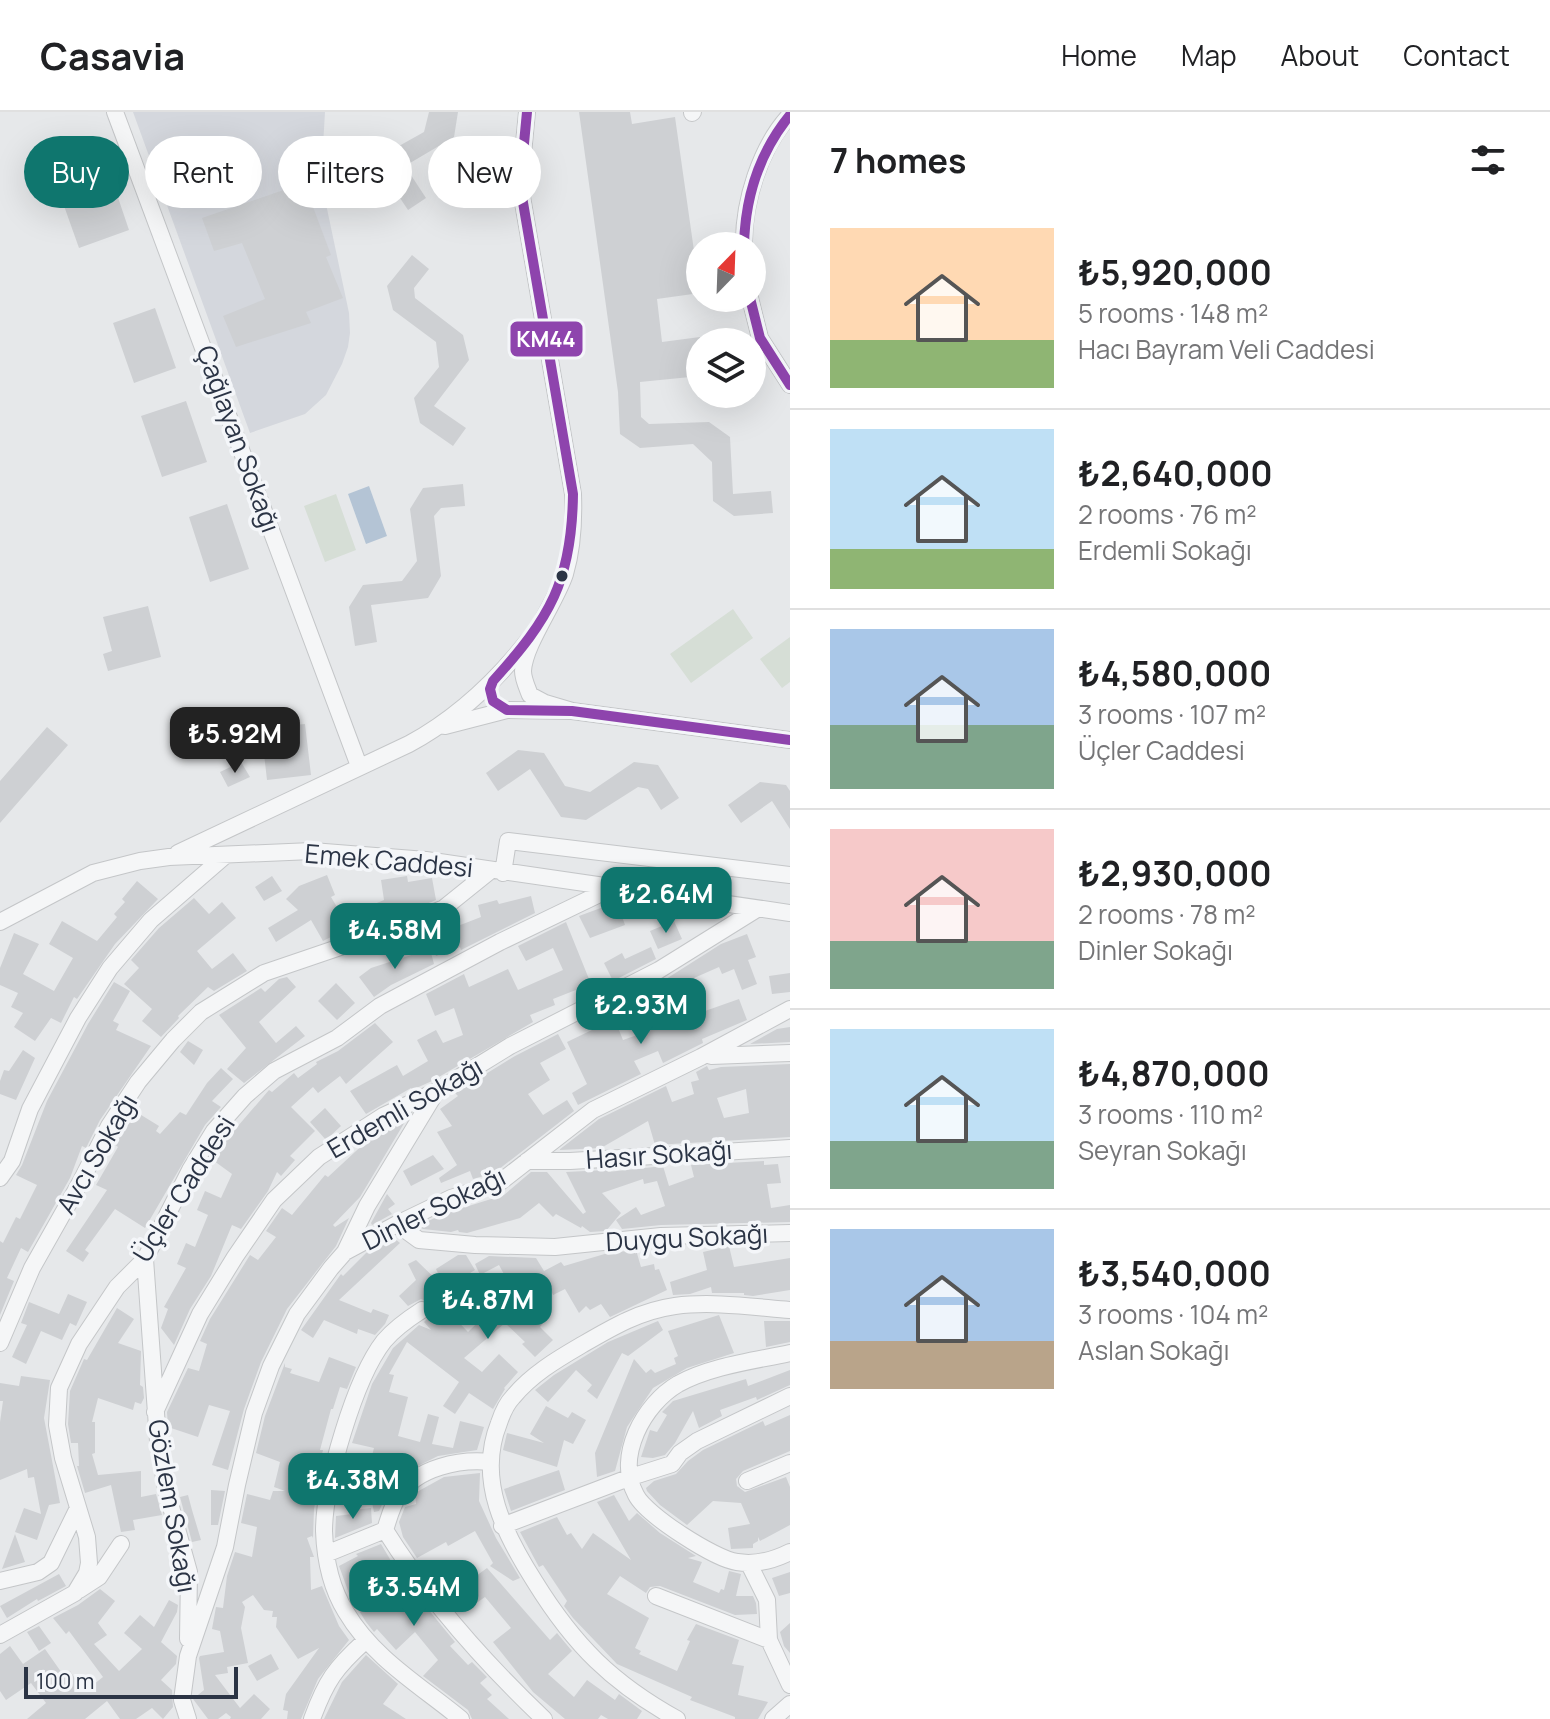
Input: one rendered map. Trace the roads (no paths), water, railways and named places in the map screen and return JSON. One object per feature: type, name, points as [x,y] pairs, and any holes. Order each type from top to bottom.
[{"type":"street","name":"Çağlayan Sokağı","points":[[115,112],[359,766]]},
{"type":"street","points":[[511,710],[523,703],[525,662],[564,576],[570,552],[574,504],[520,185],[527,112]]},
{"type":"street","points":[[745,232],[747,207],[754,183],[773,140],[790,115]]},
{"type":"street","points":[[754,312],[760,338],[790,385]]},
{"type":"street","points":[[511,710],[493,701],[490,689],[543,623]]},
{"type":"street","points":[[440,727],[497,678],[513,673],[526,685],[530,695],[572,711]]},
{"type":"street","points":[[169,857],[440,727],[511,710],[572,711],[790,740]]},
{"type":"street","points":[[496,872],[508,841],[790,875]]},
{"type":"street","name":"Emek Caddesi","points":[[0,922],[93,873],[140,861],[312,851],[426,860],[790,913]]},
{"type":"street","points":[[0,1178],[12,1161],[30,1109],[78,1018],[110,968],[151,920],[226,855]]},
{"type":"street","name":"Avcı Sokağı","points":[[0,1343],[32,1268],[109,1126],[138,1082],[201,1012],[264,973],[405,925],[444,908],[496,872]]},
{"type":"street","name":"Üçler Caddesi","points":[[75,1593],[84,1581],[89,1563],[87,1537],[63,1458],[57,1425],[59,1388],[79,1344],[109,1298],[145,1259],[190,1170],[214,1131],[245,1096],[274,1071],[337,1038],[380,1006],[500,942],[612,888]]},
{"type":"street","name":"Erdemli Sokağı","points":[[155,1412],[200,1314],[235,1257],[274,1200],[319,1157],[383,1116],[437,1091],[510,1046],[659,970],[757,909]]},
{"type":"street","name":"Dinler Sokağı","points":[[188,1719],[182,1700],[188,1656],[225,1547],[254,1413],[271,1366],[297,1314],[345,1252],[451,1198],[499,1183],[593,1110],[790,1009]]},
{"type":"street","points":[[701,1057],[736,1053],[790,1053]]},
{"type":"street","points":[[345,1252],[367,1206],[437,1091]]},
{"type":"street","name":"Hasır Sokağı","points":[[527,1161],[790,1148]]},
{"type":"street","name":"Duygu Sokağı","points":[[397,1224],[419,1240],[555,1247],[661,1236],[790,1233]]},
{"type":"street","name":"Gözlem Sokağı","points":[[145,1259],[155,1412],[166,1489],[189,1572],[188,1656]]},
{"type":"street","points":[[677,1719],[617,1680],[578,1644],[549,1605],[502,1526],[492,1486],[490,1462],[497,1426],[514,1395],[560,1358],[631,1317],[679,1305],[790,1310]]},
{"type":"street","points":[[422,1310],[386,1339],[362,1379],[342,1438],[330,1491],[324,1529],[326,1554],[331,1581],[344,1610],[365,1641],[461,1719]]},
{"type":"street","points":[[790,1353],[732,1365],[689,1379],[664,1394],[647,1412],[638,1428],[630,1457],[637,1498],[668,1526],[722,1557],[749,1564],[777,1559],[790,1552]]},
{"type":"street","points":[[502,1526],[672,1464],[680,1453],[697,1441],[790,1396]]},
{"type":"street","points":[[326,1554],[385,1530],[399,1495],[427,1473],[461,1461],[490,1462]]},
{"type":"street","points":[[747,1481],[790,1463]]},
{"type":"street","points":[[0,1581],[38,1572],[51,1563],[78,1508]]},
{"type":"street","points":[[385,1530],[404,1560],[467,1639],[544,1719]]},
{"type":"street","points":[[0,1635],[99,1577],[121,1544]]},
{"type":"street","points":[[749,1564],[767,1600],[769,1640],[790,1685]]},
{"type":"street","points":[[656,1596],[769,1640]]},
{"type":"street","points":[[312,1719],[321,1693],[337,1667],[365,1641]]},
{"type":"street","points":[[773,1719],[790,1704]]},
{"type":"water","points":[[369,486],[387,536],[366,544],[348,494]]}]
